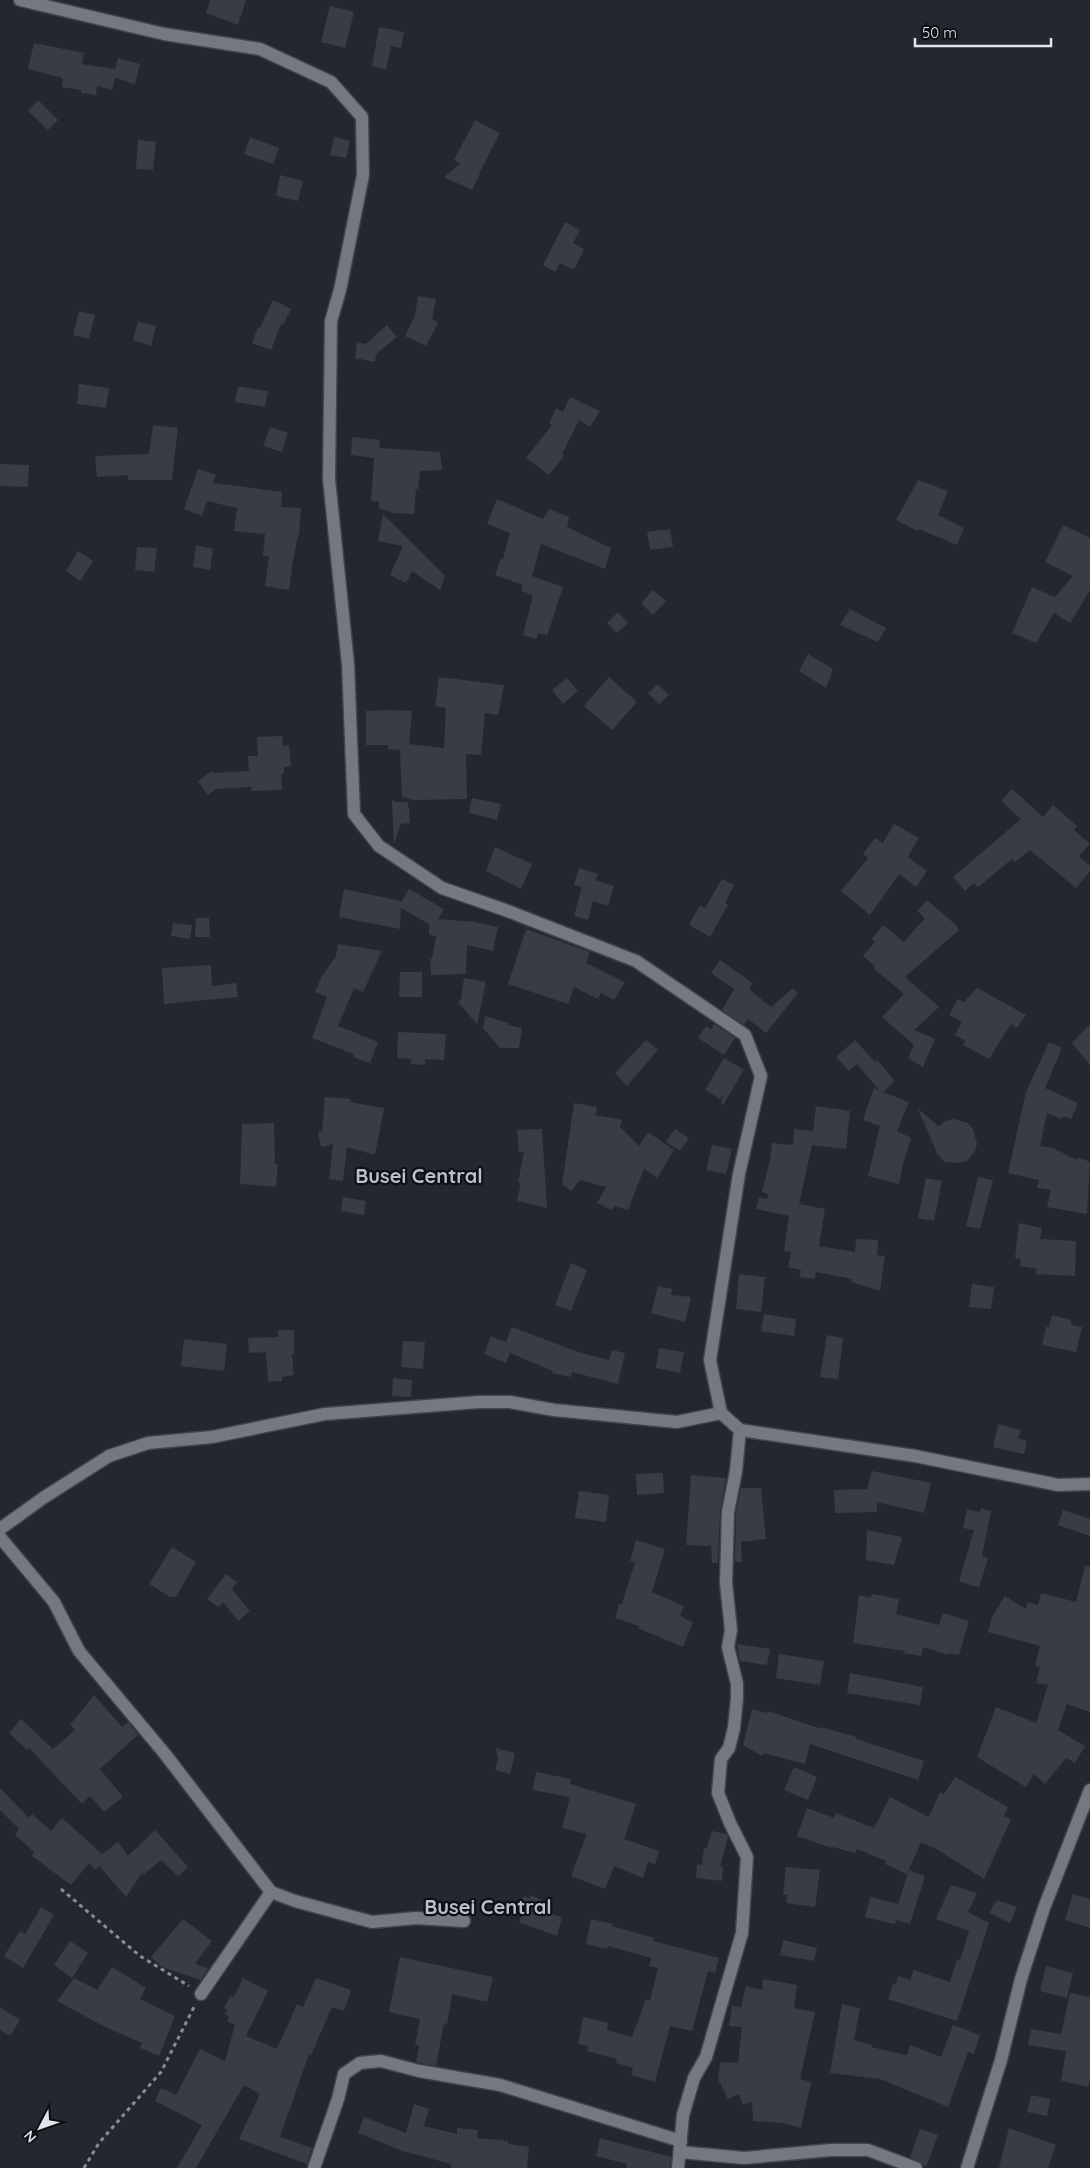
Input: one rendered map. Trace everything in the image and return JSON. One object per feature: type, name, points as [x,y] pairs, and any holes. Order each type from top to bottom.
[{"type":"street","points":[[20,0],[164,34],[260,49],[331,82],[362,117],[363,175],[340,290],[331,321],[330,351],[329,479],[348,664],[354,814],[379,846],[442,888],[505,910],[636,961],[746,1035],[761,1076],[739,1174],[710,1360],[721,1413],[740,1430],[915,1456],[1058,1485],[1090,1484]]},
{"type":"street","points":[[0,1529],[43,1498],[109,1456],[148,1444],[212,1437],[325,1414],[502,1402],[554,1410],[677,1422],[721,1413]]},
{"type":"street","points":[[678,2168],[686,2106],[694,2078],[706,2057],[742,1933],[747,1857],[730,1824],[718,1793],[721,1758],[729,1748],[734,1728],[737,1698],[737,1684],[728,1647],[731,1630],[726,1583],[728,1512],[736,1470],[740,1430]]},
{"type":"street","points":[[0,1537],[54,1602],[80,1651],[171,1762],[271,1892],[295,1901],[372,1922],[416,1918],[464,1921]]},
{"type":"street","points":[[966,2168],[1001,2060],[1021,1979],[1044,1908],[1090,1790]]},
{"type":"street","points":[[201,1994],[271,1892]]},
{"type":"street","points":[[314,2168],[338,2099],[344,2074],[360,2063],[381,2061],[419,2071],[500,2085],[680,2147],[744,2158],[831,2150],[868,2150],[916,2168]]},
{"type":"path","points":[[61,1889],[140,1956],[201,1994],[162,2072],[99,2143],[84,2168]]},
{"type":"building","points":[[210,0],[246,0],[238,25],[206,13]]},
{"type":"building","points":[[330,6],[354,12],[345,48],[321,42]]},
{"type":"building","points":[[379,27],[404,32],[401,48],[391,46],[386,70],[372,66]]},
{"type":"building","points":[[34,43],[84,53],[82,64],[115,69],[118,58],[140,64],[135,84],[115,78],[112,90],[97,86],[96,95],[62,87],[63,78],[28,69]]},
{"type":"building","points":[[38,100],[58,120],[48,130],[28,111]]},
{"type":"building","points":[[475,120],[500,133],[472,190],[444,177],[460,164],[454,160]]},
{"type":"building","points":[[250,137],[279,148],[273,164],[244,154]]},
{"type":"building","points":[[334,137],[350,141],[346,158],[330,155]]},
{"type":"building","points":[[138,140],[156,142],[153,170],[136,169]]},
{"type":"building","points":[[280,175],[303,181],[298,201],[276,196]]},
{"type":"building","points":[[565,222],[580,230],[573,243],[584,249],[574,270],[560,263],[555,272],[543,265]]},
{"type":"building","points":[[418,296],[436,299],[432,319],[438,323],[426,346],[405,336],[415,315]]},
{"type":"building","points":[[273,300],[291,309],[283,325],[281,324],[271,350],[252,343],[258,327],[260,328]]},
{"type":"building","points":[[79,311],[95,315],[89,339],[73,335]]},
{"type":"building","points":[[138,322],[156,326],[151,346],[133,340]]},
{"type":"building","points":[[387,325],[397,337],[376,354],[375,362],[355,358],[357,342],[366,344]]},
{"type":"building","points":[[79,384],[109,388],[106,408],[77,404]]},
{"type":"building","points":[[238,386],[268,391],[265,407],[235,402]]},
{"type":"building","points":[[570,397],[600,411],[590,427],[579,420],[562,454],[564,456],[549,475],[526,458],[552,425],[549,423],[556,408],[563,412]]},
{"type":"building","points":[[153,425],[178,428],[172,480],[128,480],[128,475],[97,477],[95,456],[149,454]]},
{"type":"building","points":[[270,427],[288,433],[282,452],[263,446]]},
{"type":"building","points":[[352,437],[380,440],[379,448],[440,452],[442,470],[420,471],[414,514],[393,513],[379,508],[379,502],[371,501],[374,458],[351,455]]},
{"type":"building","points":[[0,464],[29,465],[28,487],[0,486]]},
{"type":"building","points":[[198,469],[216,475],[213,483],[282,492],[281,507],[301,508],[299,535],[289,590],[265,586],[269,556],[263,556],[265,534],[234,531],[237,508],[207,501],[202,516],[184,509]]},
{"type":"building","points":[[918,480],[948,491],[938,515],[964,528],[957,545],[919,529],[918,531],[896,520]]},
{"type":"building","points":[[497,499],[543,519],[549,509],[569,517],[567,527],[611,548],[605,569],[541,544],[532,576],[563,587],[547,636],[538,633],[536,639],[523,635],[533,595],[521,591],[523,585],[495,575],[501,558],[503,559],[510,533],[487,524]]},
{"type":"building","points":[[383,514],[445,576],[440,590],[412,571],[406,583],[390,575],[403,546],[378,541]]},
{"type":"building","points":[[1063,525],[1090,538],[1090,590],[1070,623],[1054,613],[1036,643],[1012,633],[1032,587],[1055,597],[1073,576],[1045,562]]},
{"type":"building","points":[[670,529],[673,547],[650,550],[647,532]]},
{"type":"building","points":[[196,545],[213,549],[210,570],[193,567]]},
{"type":"building","points":[[137,547],[157,548],[154,572],[135,570]]},
{"type":"building","points":[[78,551],[93,561],[80,581],[66,571]]},
{"type":"building","points":[[653,590],[666,601],[653,615],[641,603]]},
{"type":"building","points":[[850,609],[886,628],[878,642],[840,625]]},
{"type":"building","points":[[618,612],[628,623],[617,633],[607,623]]},
{"type":"building","points":[[808,654],[833,669],[826,688],[799,671]]},
{"type":"building","points":[[439,677],[504,685],[498,715],[485,713],[481,755],[466,754],[467,799],[414,800],[402,797],[400,750],[388,749],[388,745],[366,745],[366,711],[412,711],[409,744],[444,748],[446,708],[435,706]]},
{"type":"building","points":[[609,677],[637,702],[612,730],[584,706]]},
{"type":"building","points":[[567,678],[578,691],[563,704],[552,690]]},
{"type":"building","points":[[658,684],[669,695],[659,704],[648,693]]},
{"type":"building","points":[[282,736],[283,746],[289,745],[291,766],[284,767],[284,774],[281,774],[282,790],[251,791],[251,787],[216,789],[208,795],[198,781],[212,771],[214,773],[249,771],[248,756],[258,756],[257,737]]},
{"type":"building","points":[[1012,789],[1043,817],[1053,805],[1077,826],[1074,830],[1090,844],[1079,856],[1090,866],[1090,871],[1076,888],[1030,850],[1015,862],[1012,859],[978,887],[973,883],[965,891],[953,877],[1021,819],[1001,801]]},
{"type":"building","points":[[472,798],[501,804],[497,820],[469,813]]},
{"type":"building","points":[[392,800],[409,802],[407,807],[409,808],[410,823],[401,824],[394,844]]},
{"type":"building","points":[[894,824],[919,838],[908,857],[927,871],[916,887],[899,874],[870,915],[841,891],[868,858],[863,854],[875,838],[883,843]]},
{"type":"building","points":[[495,847],[532,864],[521,889],[486,871]]},
{"type":"building","points":[[579,868],[598,874],[595,880],[614,886],[608,906],[593,901],[588,920],[574,916],[582,887],[574,885]]},
{"type":"building","points":[[722,879],[734,885],[725,903],[728,905],[710,937],[689,925],[700,905],[705,908]]},
{"type":"building","points":[[344,889],[401,901],[401,903],[409,889],[444,909],[438,919],[475,922],[498,927],[493,951],[467,945],[466,974],[431,975],[430,959],[432,959],[436,936],[429,935],[429,924],[401,908],[400,929],[339,917]]},
{"type":"building","points":[[927,900],[956,925],[959,930],[905,977],[939,1007],[914,1030],[935,1039],[923,1067],[908,1058],[914,1045],[882,1017],[904,994],[873,968],[875,966],[863,956],[875,942],[872,939],[883,925],[904,942],[925,918],[917,911]]},
{"type":"building","points":[[196,918],[209,918],[210,937],[195,937]]},
{"type":"building","points":[[173,923],[192,925],[190,939],[171,936]]},
{"type":"building","points":[[526,929],[590,952],[586,963],[625,982],[614,1000],[601,993],[598,999],[574,987],[568,1004],[508,984]]},
{"type":"building","points":[[338,944],[382,951],[363,992],[354,988],[338,1026],[378,1042],[370,1063],[353,1057],[354,1054],[312,1038],[327,997],[315,992],[322,976],[336,956]]},
{"type":"building","points":[[720,960],[753,983],[749,989],[771,1007],[793,988],[798,993],[766,1033],[748,1019],[744,1025],[722,1010],[734,989],[711,973]]},
{"type":"building","points":[[211,965],[212,986],[236,983],[238,997],[164,1004],[162,968]]},
{"type":"building","points":[[400,972],[422,972],[422,997],[399,997]]},
{"type":"building","points":[[464,978],[486,982],[477,1024],[458,1002],[461,999]]},
{"type":"building","points":[[977,988],[1026,1015],[1017,1028],[1011,1024],[989,1059],[963,1045],[966,1041],[955,1035],[962,1022],[949,1015],[958,999],[964,1002]]},
{"type":"building","points":[[485,1016],[522,1028],[519,1048],[500,1048],[483,1028]]},
{"type":"building","points":[[714,1024],[735,1038],[724,1055],[698,1038],[706,1026],[711,1029]]},
{"type":"building","points":[[1090,1024],[1090,1065],[1072,1043]]},
{"type":"building","points":[[398,1032],[446,1034],[444,1060],[425,1059],[425,1065],[411,1064],[411,1059],[397,1058]]},
{"type":"building","points":[[646,1040],[658,1050],[627,1086],[615,1073]]},
{"type":"building","points":[[855,1040],[875,1062],[877,1060],[895,1081],[883,1092],[909,1102],[897,1131],[911,1138],[899,1184],[868,1176],[880,1126],[863,1120],[874,1088],[880,1091],[857,1064],[849,1071],[836,1057]]},
{"type":"building","points":[[1049,1042],[1062,1048],[1045,1088],[1078,1103],[1071,1119],[1064,1116],[1062,1119],[1047,1113],[1040,1146],[1053,1148],[1077,1160],[1078,1157],[1090,1162],[1087,1214],[1047,1207],[1051,1190],[1037,1188],[1039,1180],[1008,1173],[1026,1092]]},
{"type":"building","points":[[724,1058],[744,1070],[723,1105],[721,1104],[723,1095],[720,1099],[705,1090]]},
{"type":"building","points":[[325,1097],[351,1099],[350,1102],[384,1108],[375,1155],[347,1147],[343,1181],[329,1179],[333,1144],[321,1147],[318,1132],[322,1131]]},
{"type":"building","points":[[574,1103],[597,1107],[596,1115],[622,1120],[620,1127],[639,1146],[648,1132],[674,1150],[657,1178],[644,1169],[628,1210],[614,1206],[612,1210],[597,1203],[606,1187],[580,1180],[571,1191],[562,1184]]},
{"type":"building","points":[[816,1106],[850,1111],[846,1149],[812,1145],[799,1204],[825,1209],[819,1246],[855,1252],[856,1239],[878,1240],[877,1255],[885,1256],[880,1291],[851,1282],[852,1279],[816,1272],[815,1279],[799,1277],[801,1270],[788,1267],[791,1252],[784,1251],[789,1216],[756,1209],[759,1197],[767,1199],[768,1194],[762,1192],[772,1143],[793,1145],[794,1129],[813,1131]]},
{"type":"building","points":[[918,1109],[938,1126],[954,1119],[968,1123],[973,1129],[977,1144],[975,1151],[967,1161],[956,1163],[944,1162],[937,1153]]},
{"type":"building","points":[[274,1123],[275,1164],[278,1164],[276,1187],[240,1184],[242,1124]]},
{"type":"building","points":[[542,1129],[547,1208],[517,1201],[521,1183],[518,1182],[524,1152],[519,1152],[517,1130]]},
{"type":"building","points":[[675,1129],[689,1138],[680,1151],[666,1142]]},
{"type":"building","points":[[712,1145],[732,1149],[726,1174],[706,1170]]},
{"type":"building","points":[[978,1177],[993,1180],[980,1229],[966,1226]]},
{"type":"building","points":[[926,1178],[942,1181],[934,1221],[918,1218]]},
{"type":"building","points":[[343,1197],[366,1201],[364,1215],[341,1211]]},
{"type":"building","points":[[1019,1223],[1042,1228],[1040,1239],[1076,1241],[1075,1276],[1036,1274],[1037,1269],[1020,1266],[1021,1259],[1015,1258]]},
{"type":"building","points":[[571,1263],[587,1270],[571,1311],[555,1305]]},
{"type":"building","points":[[739,1274],[765,1277],[761,1312],[736,1309]]},
{"type":"building","points":[[972,1284],[994,1287],[991,1309],[969,1307]]},
{"type":"building","points":[[658,1286],[672,1289],[671,1295],[691,1297],[685,1322],[651,1313]]},
{"type":"building","points":[[764,1314],[796,1319],[794,1336],[761,1331]]},
{"type":"building","points":[[1052,1315],[1071,1320],[1071,1325],[1082,1327],[1076,1352],[1042,1345],[1046,1327],[1049,1327]]},
{"type":"building","points":[[512,1327],[581,1353],[609,1360],[612,1350],[625,1353],[618,1384],[572,1372],[571,1377],[552,1373],[553,1371],[510,1353],[506,1363],[484,1354],[491,1336],[506,1342]]},
{"type":"building","points":[[278,1330],[294,1330],[294,1354],[292,1354],[294,1375],[282,1377],[282,1381],[268,1382],[266,1352],[249,1353],[248,1338],[278,1337]]},
{"type":"building","points":[[827,1335],[843,1338],[838,1379],[820,1377]]},
{"type":"building","points":[[184,1339],[227,1344],[224,1371],[181,1366]]},
{"type":"building","points":[[403,1341],[425,1342],[423,1369],[401,1367]]},
{"type":"building","points":[[659,1348],[684,1352],[680,1373],[656,1368]]},
{"type":"building","points":[[393,1378],[412,1380],[411,1397],[392,1396]]},
{"type":"building","points":[[998,1424],[1021,1430],[1018,1438],[1027,1441],[1024,1454],[993,1447]]},
{"type":"building","points":[[872,1471],[931,1483],[924,1513],[877,1502],[877,1512],[835,1513],[834,1490],[867,1489]]},
{"type":"building","points":[[663,1473],[664,1493],[637,1495],[636,1474]]},
{"type":"building","points":[[691,1475],[726,1478],[720,1512],[718,1563],[712,1563],[711,1544],[710,1546],[686,1545]]},
{"type":"building","points":[[741,1488],[761,1488],[766,1539],[741,1542],[742,1562],[735,1562],[736,1513]]},
{"type":"building","points":[[579,1491],[609,1495],[606,1522],[575,1518]]},
{"type":"building","points":[[981,1508],[991,1511],[982,1556],[988,1558],[979,1588],[959,1581],[974,1530],[963,1528],[967,1509],[980,1512]]},
{"type":"building","points":[[1063,1510],[1090,1519],[1090,1536],[1058,1525]]},
{"type":"building","points":[[867,1530],[902,1537],[894,1565],[866,1560]]},
{"type":"building","points":[[636,1540],[665,1549],[652,1592],[684,1606],[680,1616],[693,1622],[683,1647],[638,1628],[639,1626],[615,1618],[619,1604],[622,1604],[635,1562],[630,1561]]},
{"type":"building","points":[[172,1547],[196,1562],[176,1597],[170,1597],[149,1584]]},
{"type":"building","points":[[1085,1566],[1090,1566],[1090,1712],[1067,1704],[1058,1730],[1085,1746],[1075,1763],[1066,1758],[1045,1784],[1034,1774],[1026,1787],[977,1757],[996,1707],[1036,1723],[1048,1685],[1036,1683],[1040,1667],[1035,1666],[1040,1646],[988,1632],[992,1617],[1005,1596],[1026,1609],[1027,1602],[1038,1605],[1041,1593],[1076,1602]]},
{"type":"building","points":[[226,1574],[237,1582],[232,1589],[250,1611],[238,1621],[223,1602],[218,1607],[207,1599]]},
{"type":"building","points":[[872,1594],[899,1599],[896,1614],[939,1625],[943,1613],[969,1621],[959,1655],[949,1653],[948,1655],[923,1647],[921,1656],[904,1653],[905,1651],[853,1643],[859,1595],[871,1598]]},
{"type":"building","points":[[737,1644],[770,1649],[767,1665],[740,1661]]},
{"type":"building","points":[[779,1654],[824,1661],[820,1685],[776,1678]]},
{"type":"building","points":[[850,1673],[923,1687],[920,1705],[847,1693]]},
{"type":"building","points":[[94,1695],[122,1727],[128,1722],[138,1735],[100,1769],[123,1797],[104,1812],[90,1796],[82,1804],[29,1748],[27,1750],[9,1733],[21,1719],[53,1749],[75,1730],[70,1725]]},
{"type":"building","points":[[752,1709],[767,1713],[768,1711],[821,1729],[822,1727],[856,1737],[856,1739],[924,1761],[918,1780],[810,1744],[805,1764],[764,1753],[762,1756],[743,1745]]},
{"type":"building","points":[[496,1748],[515,1753],[510,1774],[495,1770],[498,1759]]},
{"type":"building","points":[[794,1767],[817,1777],[808,1800],[784,1790]]},
{"type":"building","points":[[536,1772],[571,1779],[570,1784],[636,1804],[624,1839],[659,1851],[655,1864],[648,1862],[643,1878],[614,1866],[605,1889],[571,1876],[587,1834],[562,1828],[570,1797],[533,1790]]},
{"type":"building","points":[[955,1777],[1008,1807],[1004,1816],[1011,1819],[984,1879],[933,1847],[921,1842],[907,1874],[885,1864],[886,1861],[857,1849],[855,1853],[832,1848],[797,1836],[807,1808],[834,1818],[836,1813],[874,1828],[890,1797],[929,1817],[940,1792],[944,1794]]},
{"type":"building","points":[[0,1788],[29,1818],[32,1814],[51,1831],[62,1818],[102,1854],[118,1842],[128,1856],[155,1830],[188,1867],[178,1876],[161,1860],[144,1874],[142,1873],[126,1897],[99,1866],[96,1870],[89,1863],[71,1885],[32,1856],[34,1852],[15,1835],[19,1829],[0,1810]]},
{"type":"building","points":[[712,1831],[727,1834],[728,1837],[720,1867],[723,1867],[722,1881],[696,1878],[697,1864],[702,1865],[704,1848],[707,1848]]},
{"type":"building","points":[[786,1867],[820,1870],[815,1907],[786,1903],[787,1895],[783,1895]]},
{"type":"building","points":[[909,1870],[925,1876],[910,1924],[896,1920],[895,1924],[865,1917],[870,1897],[898,1904]]},
{"type":"building","points":[[951,1885],[977,1893],[968,1912],[989,1923],[957,2021],[888,1999],[893,1983],[896,1984],[898,1976],[910,1980],[914,1970],[950,1982],[957,1959],[960,1960],[969,1931],[936,1919]]},
{"type":"building","points":[[1073,1894],[1090,1899],[1090,1928],[1065,1920]]},
{"type":"building","points":[[531,1895],[552,1905],[548,1913],[562,1917],[557,1936],[519,1922],[523,1913],[517,1911],[524,1896],[530,1899]]},
{"type":"building","points":[[997,1900],[1017,1907],[1010,1923],[989,1913]]},
{"type":"building","points":[[41,1907],[54,1915],[23,1968],[4,1956],[20,1931],[25,1934]]},
{"type":"building","points":[[183,1919],[212,1941],[195,1964],[208,1968],[201,1980],[162,1967],[151,1957]]},
{"type":"building","points":[[591,1919],[613,1924],[612,1926],[654,1938],[653,1941],[719,1958],[715,1973],[708,1971],[692,2031],[670,2026],[655,2082],[631,2075],[633,2068],[616,2063],[617,2059],[587,2051],[588,2046],[578,2044],[583,2017],[608,2023],[607,2030],[632,2037],[646,1999],[650,2001],[658,1968],[649,1966],[651,1958],[608,1946],[607,1949],[586,1944]]},
{"type":"building","points":[[783,1940],[817,1948],[814,1961],[780,1955]]},
{"type":"building","points":[[70,1941],[88,1953],[72,1978],[54,1965]]},
{"type":"building","points":[[400,1957],[493,1977],[487,2002],[452,1994],[447,2024],[444,2023],[436,2066],[416,2062],[419,2046],[415,2045],[420,2019],[389,2012]]},
{"type":"building","points":[[1046,1966],[1073,1973],[1067,1998],[1040,1991]]},
{"type":"building","points":[[112,1967],[146,1988],[140,1999],[175,2016],[159,2056],[140,2048],[142,2043],[105,2027],[57,2001],[74,1978],[97,1990]]},
{"type":"building","points":[[243,1978],[268,1991],[246,2036],[277,2049],[297,2004],[303,2007],[316,1978],[351,1990],[344,2011],[332,2007],[311,2055],[309,2054],[280,2137],[312,2148],[307,2164],[239,2139],[260,2094],[244,2085],[196,2168],[177,2168],[202,2125],[155,2101],[161,2088],[176,2095],[200,2049],[225,2061],[235,2025],[227,2021],[229,2017],[225,2014],[228,2010],[224,2008],[230,1996],[234,1997]]},
{"type":"building","points":[[763,1979],[797,1985],[794,2008],[815,2012],[800,2079],[811,2082],[801,2128],[782,2123],[753,2121],[752,2102],[743,2105],[739,2094],[728,2099],[718,2079],[720,2062],[738,2063],[742,2027],[729,2026],[732,2006],[741,2007],[746,1986],[762,1990]]},
{"type":"building","points":[[1070,1993],[1090,1997],[1090,2080],[1088,2087],[1061,2081],[1066,2051],[1028,2045],[1031,2029],[1061,2034]]},
{"type":"building","points":[[842,2004],[860,2008],[854,2040],[872,2045],[871,2047],[907,2055],[910,2045],[941,2057],[953,2025],[980,2035],[974,2054],[968,2052],[948,2107],[880,2079],[830,2073]]},
{"type":"building","points":[[0,2007],[20,2020],[10,2036],[0,2030]]},
{"type":"building","points":[[1031,2095],[1050,2099],[1047,2116],[1027,2112]]},
{"type":"building","points":[[414,2104],[429,2109],[424,2126],[457,2134],[457,2128],[478,2130],[477,2138],[508,2141],[508,2144],[529,2147],[527,2168],[451,2168],[451,2164],[407,2153],[358,2133],[364,2117],[406,2133]]},
{"type":"building","points":[[1009,2128],[1056,2145],[1048,2168],[999,2168]]},
{"type":"building","points":[[920,2129],[938,2135],[926,2167],[910,2157]]},
{"type":"building","points":[[600,2138],[671,2157],[670,2168],[626,2168],[627,2164],[596,2156]]},
{"type":"district","name":"Busei Central","points":[[419,1175]]},
{"type":"district","name":"Busei Central","points":[[488,1906]]}]
